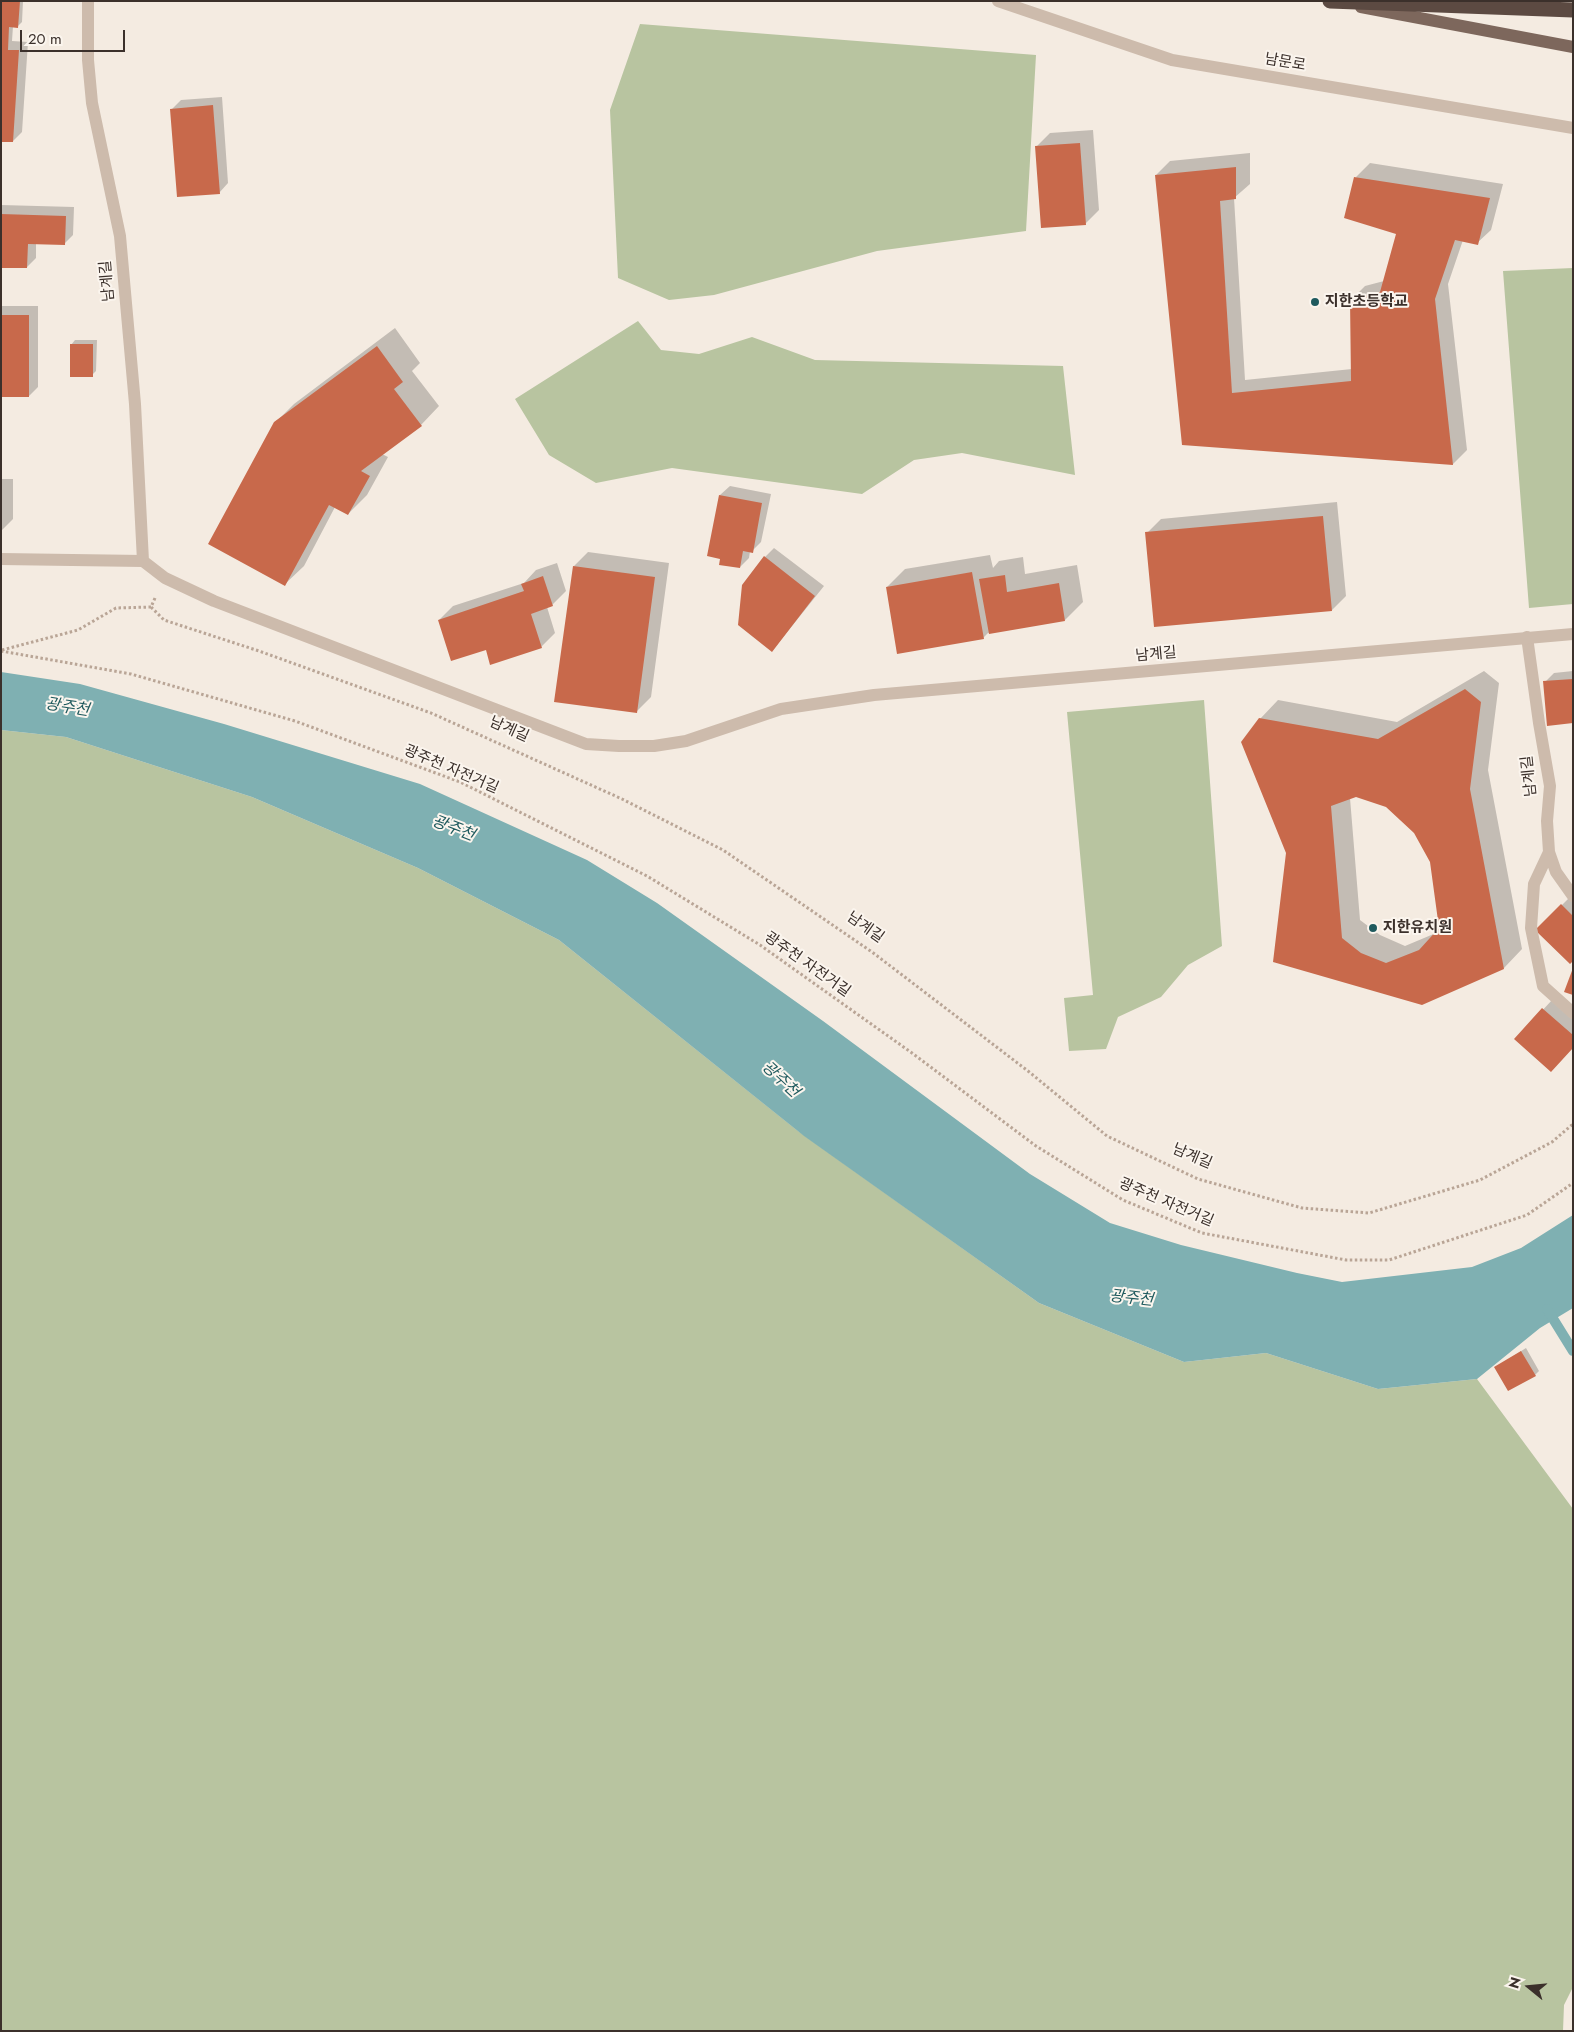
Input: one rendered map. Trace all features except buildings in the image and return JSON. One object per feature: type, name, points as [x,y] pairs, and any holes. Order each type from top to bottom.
[{"type":"highway","points":[[1330,1],[1573,10]]},
{"type":"main road","points":[[1325,1],[1573,47]]},
{"type":"street","name":"남계길","points":[[88,1],[88,60],[92,103],[120,236],[135,404],[143,561],[165,578],[214,601],[586,744],[619,746],[654,746],[686,741],[781,708],[874,695],[1573,634]]},
{"type":"street","name":"남문로","points":[[998,1],[1172,60],[1573,128]]},
{"type":"street","points":[[1,559],[143,561]]},
{"type":"street","name":"남계길","points":[[1527,637],[1550,786],[1549,852],[1556,872],[1573,896]]},
{"type":"street","name":"남계길","points":[[1549,852],[1534,884],[1531,928],[1544,986],[1573,1013]]},
{"type":"path","points":[[151,607],[165,578]]},
{"type":"path","name":"광주천 자전거길","points":[[1,650],[78,630],[116,608],[151,607]]},
{"type":"path","name":"남계길","points":[[151,607],[164,620],[260,651],[431,714],[622,799],[723,850],[872,952],[1028,1071],[1107,1136],[1198,1179],[1302,1208],[1369,1213],[1480,1180],[1552,1142],[1573,1124]]},
{"type":"path","name":"광주천 자전거길","points":[[1,650],[131,674],[295,721],[460,782],[647,876],[760,945],[912,1053],[1036,1146],[1123,1200],[1202,1234],[1346,1260],[1389,1260],[1527,1215],[1573,1183]]},
{"type":"green space","points":[[640,24],[1036,55],[1026,231],[877,251],[714,295],[669,300],[618,278],[610,110]]},
{"type":"green space","points":[[1573,268],[1573,604],[1529,608],[1503,271]]},
{"type":"green space","points":[[638,321],[661,350],[699,354],[752,337],[815,360],[1063,366],[1075,475],[962,453],[914,460],[862,494],[672,468],[596,483],[549,455],[515,399]]},
{"type":"green space","points":[[1204,700],[1222,946],[1188,965],[1161,997],[1118,1017],[1106,1049],[1069,1051],[1064,998],[1093,995],[1067,712]]},
{"type":"green space","points":[[1,730],[66,737],[252,797],[418,868],[559,940],[798,1131],[1039,1303],[1184,1362],[1266,1353],[1378,1389],[1477,1379],[1573,1509],[1573,1987],[1564,2005],[1563,2031],[1,2031]]},
{"type":"water","name":"광주천","points":[[1,672],[80,684],[224,724],[420,784],[587,860],[657,903],[823,1021],[1030,1174],[1110,1223],[1181,1245],[1342,1282],[1472,1267],[1521,1248],[1573,1215],[1573,1308],[1540,1328],[1477,1379],[1378,1389],[1266,1353],[1184,1362],[1039,1303],[804,1136],[559,940],[418,868],[252,797],[66,737],[1,730]]},
{"type":"waterway","points":[[1547,1309],[1573,1351]]},
{"type":"place","name":"지한초등학교","points":[[1315,302]]},
{"type":"place","name":"지한유치원","points":[[1373,928]]}]
